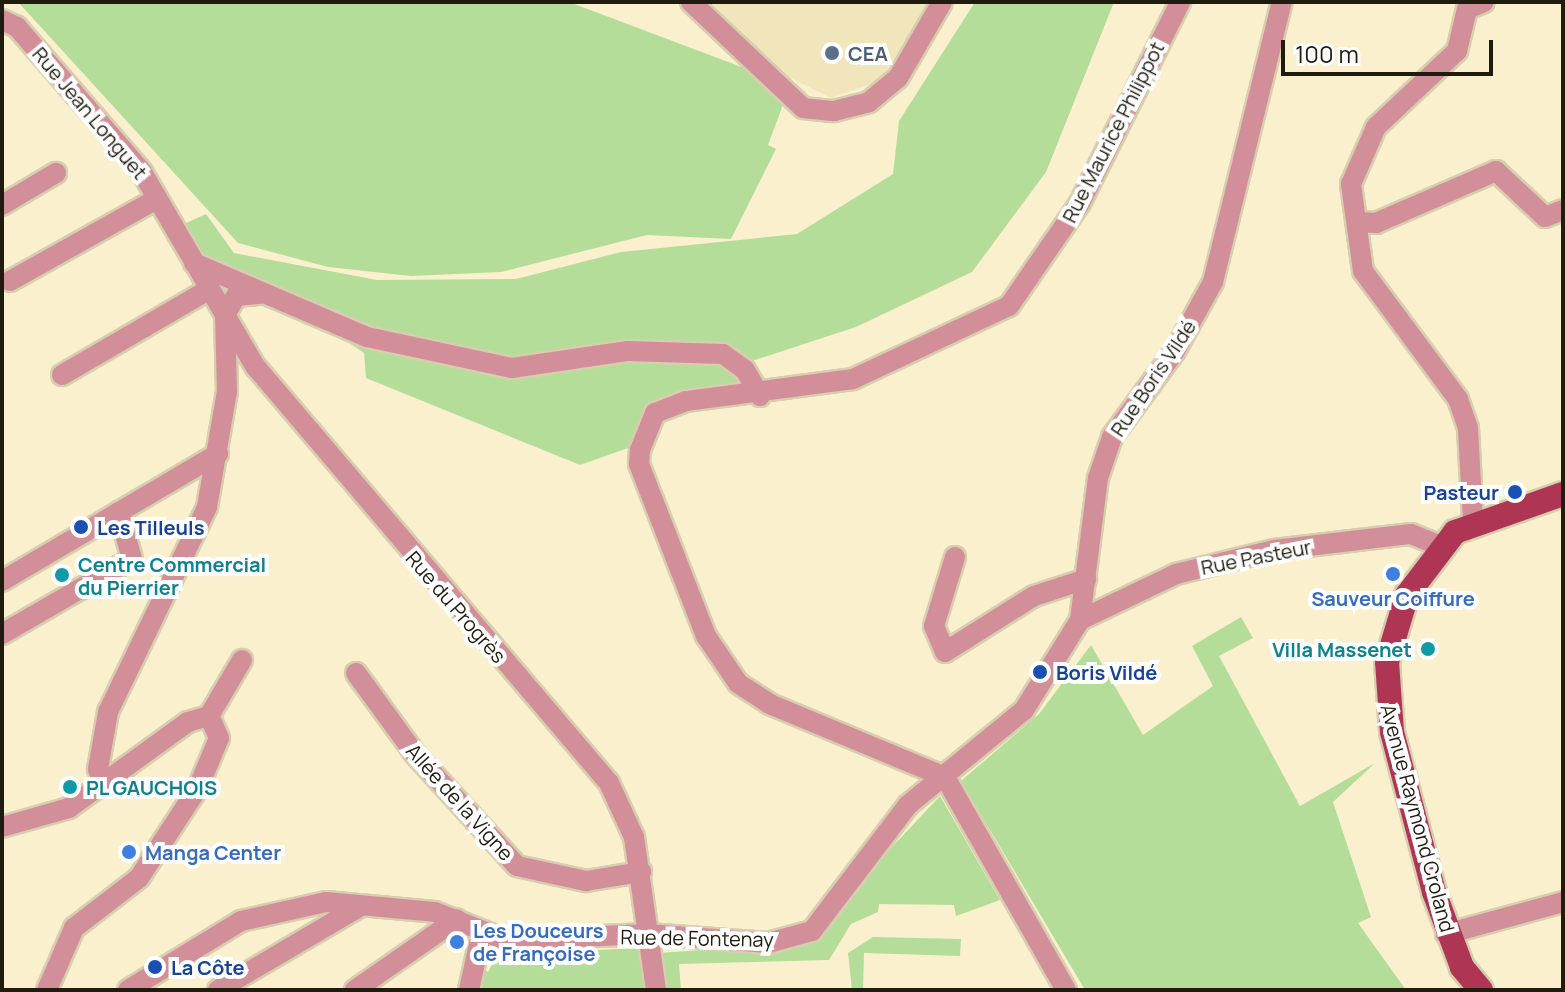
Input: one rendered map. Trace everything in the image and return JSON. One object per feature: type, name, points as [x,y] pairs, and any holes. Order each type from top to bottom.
[{"type":"main road","name":"Avenue Raymond Croland","points":[[1481,990],[1446,934],[1386,694],[1392,631],[1440,546],[1473,521],[1563,494]]},
{"type":"street","points":[[691,2],[733,37],[803,108],[834,111],[869,102],[898,78],[942,2]]},
{"type":"street","name":"Rue Maurice Philippot","points":[[945,777],[770,704],[738,683],[706,636],[639,464],[655,413],[686,401],[760,396],[853,379],[1009,306],[1080,203],[1180,2]]},
{"type":"street","name":"Rue Boris Vildé","points":[[1080,620],[1098,478],[1112,437],[1175,351],[1213,282],[1282,2]]},
{"type":"street","points":[[1473,521],[1468,428],[1458,399],[1363,271],[1353,170],[1376,127],[1457,51],[1467,9],[1484,2]]},
{"type":"street","name":"Rue Jean Longuet","points":[[2,20],[17,27],[56,71],[157,199],[216,301]]},
{"type":"street","points":[[1359,222],[1376,223],[1496,171],[1545,217],[1563,210]]},
{"type":"street","points":[[2,205],[56,173]]},
{"type":"street","points":[[10,281],[157,199]]},
{"type":"street","points":[[194,263],[367,337],[512,368],[627,351],[723,354],[745,370],[760,396]]},
{"type":"street","points":[[62,375],[246,285]]},
{"type":"street","points":[[216,301],[236,296],[271,295]]},
{"type":"street","name":"Rue du Progrès","points":[[216,301],[239,352],[371,510],[609,783],[622,804],[641,872],[656,990]]},
{"type":"street","points":[[103,783],[98,769],[108,712],[186,562],[218,454],[227,381],[239,352]]},
{"type":"street","points":[[2,581],[218,454]]},
{"type":"street","points":[[2,634],[132,559],[119,512]]},
{"type":"street","name":"Rue Pasteur","points":[[1080,620],[1176,574],[1274,550],[1411,534],[1440,546]]},
{"type":"street","points":[[955,557],[934,626],[945,652],[1034,596],[1086,579]]},
{"type":"street","name":"Rue de Fontenay","points":[[481,935],[506,940],[648,934],[768,943],[812,931],[908,805],[1024,710],[1080,620]]},
{"type":"street","points":[[2,827],[69,808],[188,722],[209,716],[242,660]]},
{"type":"street","name":"Allée de la Vigne","points":[[356,673],[415,754],[517,866],[586,881],[641,872]]},
{"type":"street","points":[[47,990],[74,928],[139,878],[198,788],[219,738],[209,716]]},
{"type":"street","points":[[945,777],[1066,990]]},
{"type":"street","points":[[1446,934],[1563,902]]},
{"type":"street","points":[[128,990],[241,921],[312,904],[457,919],[481,935],[469,990]]},
{"type":"street","points":[[218,990],[359,907]]},
{"type":"street","points":[[355,990],[457,919]]},
{"type":"shaded area","name":"CEA","points":[[711,2],[931,2],[879,81],[831,98],[781,73]]},
{"type":"green space","points":[[18,2],[569,2],[755,72],[784,102],[768,145],[776,149],[731,239],[647,235],[501,272],[411,276],[328,267],[238,243]]},
{"type":"green space","points":[[975,2],[1114,2],[1046,172],[972,272],[856,327],[749,362],[739,390],[643,412],[631,447],[580,465],[366,378],[364,353],[285,299],[200,261],[184,224],[206,214],[234,253],[377,280],[516,279],[621,252],[797,234],[893,174],[899,121]]},
{"type":"green space","points":[[1241,617],[1253,638],[1219,656],[1300,806],[1375,763],[1333,802],[1371,917],[1358,923],[1406,990],[1085,990],[961,781],[1039,714],[1091,645],[1143,735],[1213,686],[1192,646]]},
{"type":"green space","points":[[940,796],[1000,900],[956,916],[954,905],[879,904],[878,912],[851,924],[829,960],[679,964],[681,990],[664,990],[659,953],[819,942],[876,864]]},
{"type":"green space","points":[[873,937],[961,939],[960,956],[864,953],[863,990],[852,990],[848,953]]},
{"type":"green space","points":[[639,948],[649,990],[481,990],[481,968],[488,972],[494,961],[490,955]]},
{"type":"place","name":"CEA","points":[[832,53]]},
{"type":"place","name":"Pasteur","points":[[1515,492]]},
{"type":"place","name":"Les Tilleuls","points":[[81,527]]},
{"type":"place","name":"Sauveur Coiffure","points":[[1393,574]]},
{"type":"place","name":"Centre Commercial du Pierrier","points":[[62,575]]},
{"type":"place","name":"Villa Massenet","points":[[1428,649]]},
{"type":"place","name":"Boris Vildé","points":[[1040,672]]},
{"type":"place","name":"PL GAUCHOIS","points":[[70,787]]},
{"type":"place","name":"Manga Center","points":[[129,852]]},
{"type":"place","name":"Les Douceurs de Françoise","points":[[457,942]]},
{"type":"place","name":"La Côte","points":[[155,967]]}]
